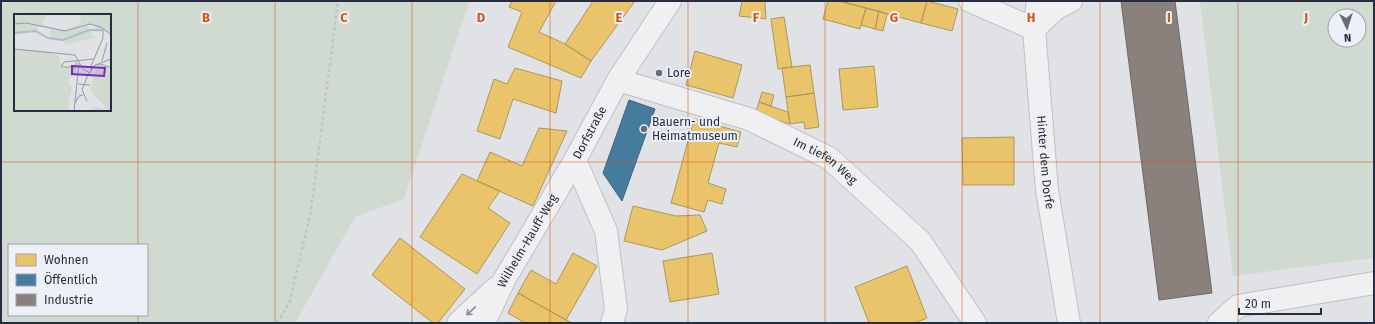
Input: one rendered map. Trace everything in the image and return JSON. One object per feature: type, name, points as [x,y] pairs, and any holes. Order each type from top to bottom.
[{"type":"street","name":"Dorfstraße","points":[[612,323],[616,308],[606,231],[575,160],[618,80],[670,1]]},
{"type":"street","points":[[970,1],[1034,29],[1057,8],[1071,1]]},
{"type":"street","name":"Hinter dem Dorfe","points":[[1038,1],[1034,29],[1047,190],[1069,323]]},
{"type":"street","name":"Im tiefen Weg","points":[[618,80],[750,119],[829,158],[920,241],[975,323]]},
{"type":"street","name":"Wilhelm-Hauff-Weg","points":[[484,323],[504,280],[575,160]]},
{"type":"street","points":[[458,323],[504,280]]},
{"type":"street","points":[[1219,323],[1238,306],[1374,284]]},
{"type":"path","points":[[277,323],[290,301],[311,210],[338,1]]},
{"type":"shaded area","points":[[1,1],[469,1],[404,199],[355,217],[295,323],[1,323]]},
{"type":"shaded area","points":[[1200,1],[1374,1],[1374,258],[1233,276]]},
{"type":"building: Wohnen","points":[[512,1],[556,1],[539,32],[565,44],[591,61],[581,78],[508,47],[522,12],[509,7]]},
{"type":"building: Wohnen","points":[[593,1],[635,1],[591,61],[565,44]]},
{"type":"building: Wohnen","points":[[742,1],[765,1],[766,19],[739,16]]},
{"type":"building: Wohnen","points":[[828,1],[839,1],[866,8],[860,29],[823,19]]},
{"type":"building: Wohnen","points":[[839,1],[927,1],[921,23]]},
{"type":"building: Wohnen","points":[[927,1],[958,9],[952,31],[921,23]]},
{"type":"building: Wohnen","points":[[866,8],[879,11],[875,29],[861,25]]},
{"type":"building: Wohnen","points":[[879,11],[887,14],[883,31],[875,29]]},
{"type":"building: Wohnen","points":[[784,17],[792,67],[778,69],[771,19]]},
{"type":"building: Wohnen","points":[[695,51],[742,65],[733,98],[686,85]]},
{"type":"building: Wohnen","points":[[810,65],[814,93],[786,97],[782,68]]},
{"type":"building: Wohnen","points":[[874,66],[878,107],[843,110],[839,69]]},
{"type":"building: Wohnen","points":[[515,68],[562,81],[556,113],[513,99],[500,139],[477,131],[494,79],[507,84]]},
{"type":"building: Wohnen","points":[[762,92],[774,95],[771,106],[759,102]]},
{"type":"building: Wohnen","points":[[814,93],[819,127],[805,129],[804,122],[790,124],[786,97]]},
{"type":"building: Wohnen","points":[[759,102],[788,112],[790,124],[755,114]]},
{"type":"building: Wohnen","points":[[694,119],[741,132],[737,147],[719,143],[708,183],[726,189],[722,204],[708,200],[704,212],[671,203]]},
{"type":"building: Wohnen","points":[[539,128],[567,131],[533,206],[477,181],[490,152],[522,166]]},
{"type":"building: Wohnen","points":[[1014,137],[1014,185],[963,185],[962,138]]},
{"type":"building: Wohnen","points":[[462,174],[500,191],[488,208],[510,223],[477,274],[420,237]]},
{"type":"building: Wohnen","points":[[633,206],[676,216],[700,215],[707,231],[662,250],[624,241]]},
{"type":"building: Wohnen","points":[[400,238],[465,289],[438,323],[433,323],[372,275]]},
{"type":"building: Wohnen","points":[[573,253],[597,266],[566,320],[518,293],[531,270],[556,284]]},
{"type":"building: Wohnen","points":[[712,253],[719,294],[670,302],[663,261]]},
{"type":"building: Wohnen","points":[[907,266],[927,318],[914,323],[869,323],[855,287]]},
{"type":"building: Wohnen","points":[[518,293],[572,323],[525,323],[508,313]]},
{"type":"building: Öffentlich","points":[[629,100],[655,109],[622,201],[603,173]]},
{"type":"building: Industrie","points":[[1121,1],[1175,1],[1212,293],[1159,300]]},
{"type":"place","name":"Lore","points":[[659,73]]},
{"type":"place","name":"Bauern- und Heimatmuseum","points":[[644,129]]}]
